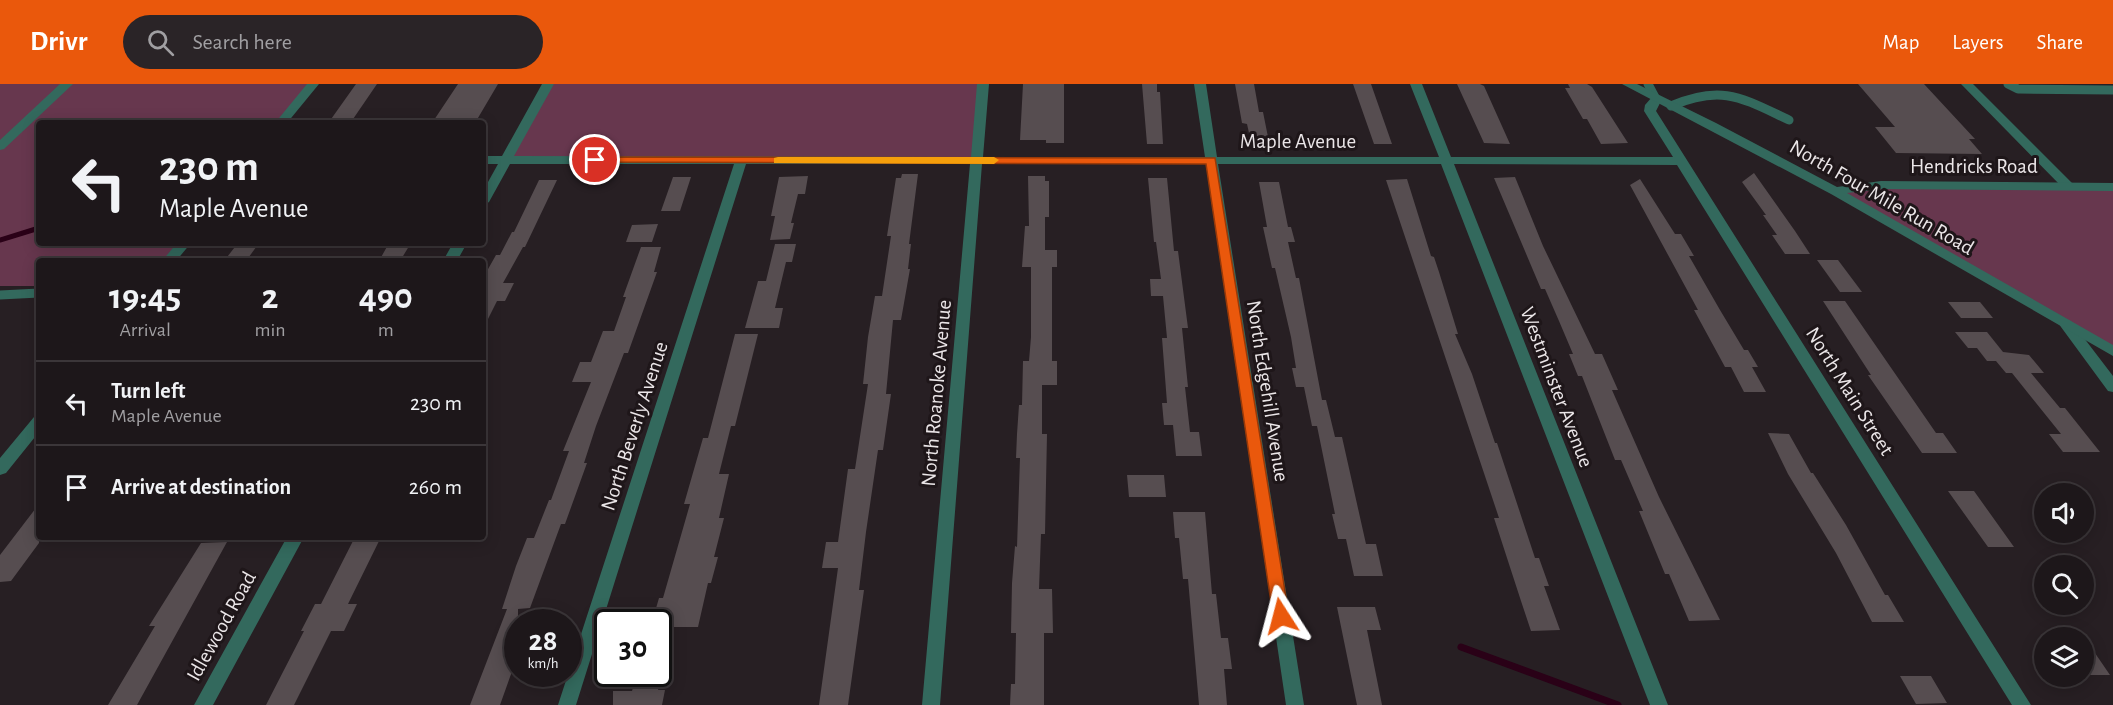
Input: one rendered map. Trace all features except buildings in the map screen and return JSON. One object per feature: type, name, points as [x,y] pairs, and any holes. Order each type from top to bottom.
[{"type":"street","points":[[0,146],[67,84]]},
{"type":"street","points":[[283,120],[313,84]]},
{"type":"street","points":[[486,197],[548,84]]},
{"type":"street","name":"North Roanoke Avenue","points":[[931,705],[983,84]]},
{"type":"street","name":"North Edgehill Avenue","points":[[1200,84],[1295,705]]},
{"type":"street","name":"Westminster Avenue","points":[[1416,84],[1659,705]]},
{"type":"street","name":"North Four Mile Run Road","points":[[1628,84],[1712,125],[1835,191],[2113,351]]},
{"type":"street","points":[[1967,84],[2068,186]]},
{"type":"street","name":"North Main Street","points":[[1656,99],[1650,111],[2022,705]]},
{"type":"street","name":"Maple Avenue","points":[[486,160],[1681,161]]},
{"type":"street","name":"North Beverly Avenue","points":[[567,705],[741,160]]},
{"type":"street","name":"Hendricks Road","points":[[1835,191],[1881,185],[2113,187]]},
{"type":"street","points":[[172,258],[182,246]]},
{"type":"street","points":[[2066,324],[2113,387]]},
{"type":"street","points":[[0,469],[36,425]]},
{"type":"street","name":"Idlewood Road","points":[[203,705],[294,540]]},
{"type":"lane","points":[[1648,84],[1656,99]]},
{"type":"lane","points":[[2008,84],[2018,89],[2113,90]]},
{"type":"lane","points":[[1671,106],[1698,94],[1728,93],[1790,120]]},
{"type":"lane","points":[[0,295],[36,294]]},
{"type":"shaded area","points":[[0,84],[313,84],[283,120],[36,120],[36,246],[182,246],[172,258],[36,258],[36,286],[0,286]]},
{"type":"shaded area","points":[[548,84],[983,84],[976,160],[506,160]]},
{"type":"shaded area","points":[[1881,185],[2113,187],[2113,351],[1835,191]]},
{"type":"waterway","points":[[0,240],[36,229]]},
{"type":"waterway","points":[[1461,647],[1618,705]]},
{"type":"slow traffic","points":[[778,160],[994,160]]},
{"type":"route","points":[[595,160],[1211,160],[1281,616]]}]
